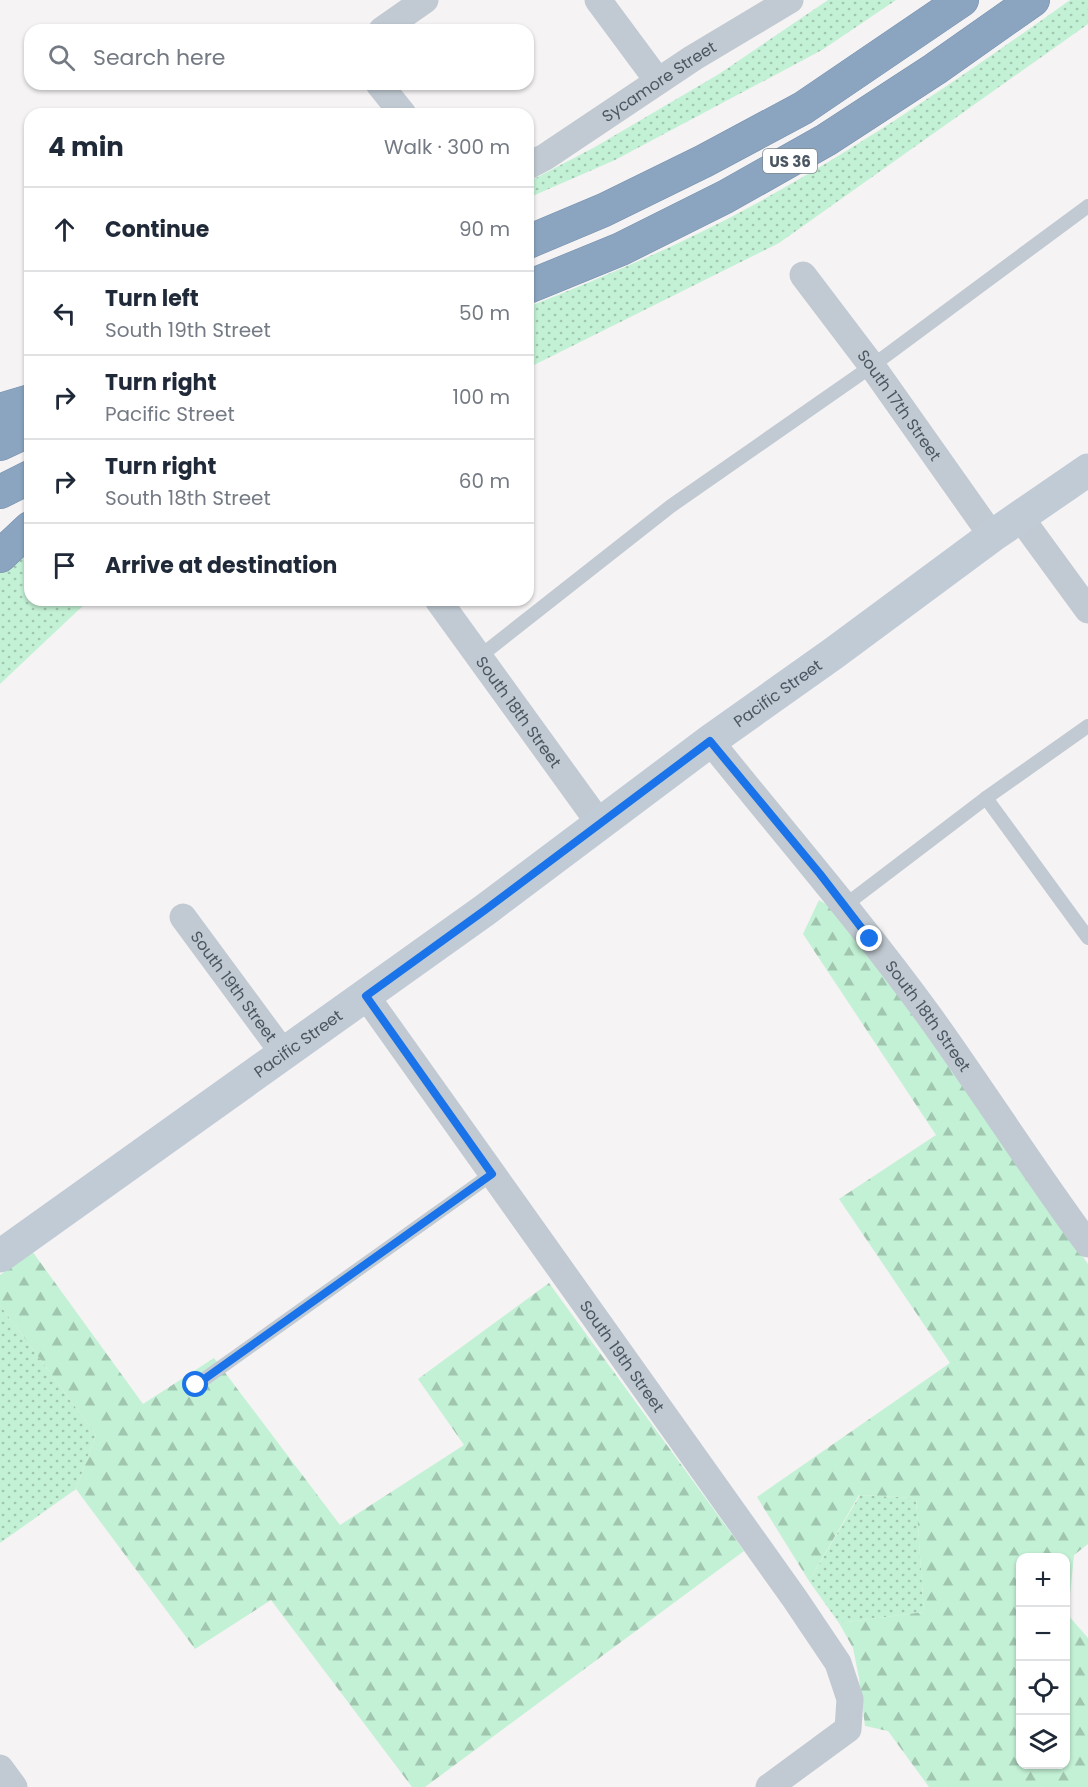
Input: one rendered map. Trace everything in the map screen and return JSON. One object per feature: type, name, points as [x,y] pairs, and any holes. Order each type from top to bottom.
[{"type":"highway","name":"US 36","points":[[534,239],[604,210],[704,161],[803,108],[962,0]]},
{"type":"highway","name":"US 36","points":[[534,284],[631,244],[725,197],[826,140],[935,69],[1033,0]]},
{"type":"highway","points":[[0,410],[24,403]]},
{"type":"highway","points":[[0,444],[24,433]]},
{"type":"highway","points":[[0,492],[24,480]]},
{"type":"highway","points":[[0,556],[24,534]]},
{"type":"street","points":[[391,24],[425,0]]},
{"type":"street","points":[[598,0],[658,81]]},
{"type":"street","name":"Sycamore Street","points":[[534,163],[693,58],[790,0]]},
{"type":"street","points":[[384,90],[398,108]]},
{"type":"street","name":"South 17th Street","points":[[803,275],[872,366],[992,536]]},
{"type":"street","name":"Pacific Street","points":[[0,1256],[366,996],[710,741],[992,536],[1088,470]]},
{"type":"street","points":[[1020,517],[1088,610]]},
{"type":"street","name":"South 18th Street","points":[[442,606],[600,824]]},
{"type":"street","name":"South 18th Street","points":[[710,741],[844,906],[930,1018],[1088,1244]]},
{"type":"street","name":"South 19th Street","points":[[183,917],[284,1054]]},
{"type":"street","name":"South 19th Street","points":[[366,996],[789,1590],[838,1663],[850,1699],[848,1729],[769,1787]]},
{"type":"street","points":[[0,1768],[14,1787]]},
{"type":"lane","points":[[479,657],[671,506],[872,366],[1088,206]]},
{"type":"lane","points":[[844,906],[986,798],[1088,726]]},
{"type":"lane","points":[[986,798],[1088,938]]},
{"type":"lane","points":[[196,1385],[492,1174]]},
{"type":"green space","points":[[828,0],[896,0],[822,50],[615,160],[534,195],[534,179],[595,147],[719,74]]},
{"type":"green space","points":[[1070,0],[1088,0],[1088,24],[779,243],[534,365],[534,305],[667,248],[722,222],[790,185],[912,109]]},
{"type":"green space","points":[[24,548],[24,606],[83,606],[0,684],[0,573]]},
{"type":"green space","points":[[819,900],[849,918],[1088,1264],[1088,1544],[1074,1555],[1070,1595],[1070,1553],[1016,1553],[1016,1769],[1070,1769],[1070,1617],[1088,1638],[1088,1787],[929,1787],[888,1731],[865,1726],[853,1648],[839,1623],[924,1612],[916,1498],[859,1495],[809,1581],[757,1497],[950,1363],[839,1199],[936,1135],[803,934]]},
{"type":"green space","points":[[32,1251],[143,1404],[214,1358],[340,1525],[464,1445],[418,1379],[549,1283],[744,1551],[425,1787],[412,1787],[271,1600],[195,1649],[76,1489],[96,1435],[0,1305],[0,1275]]},
{"type":"green space","points":[[0,1305],[96,1435],[76,1489],[0,1543]]},
{"type":"green space","points":[[860,1495],[916,1498],[924,1612],[839,1623],[809,1581]]},
{"type":"route","points":[[196,1385],[492,1174],[366,996],[710,741],[820,874],[870,939]]}]
